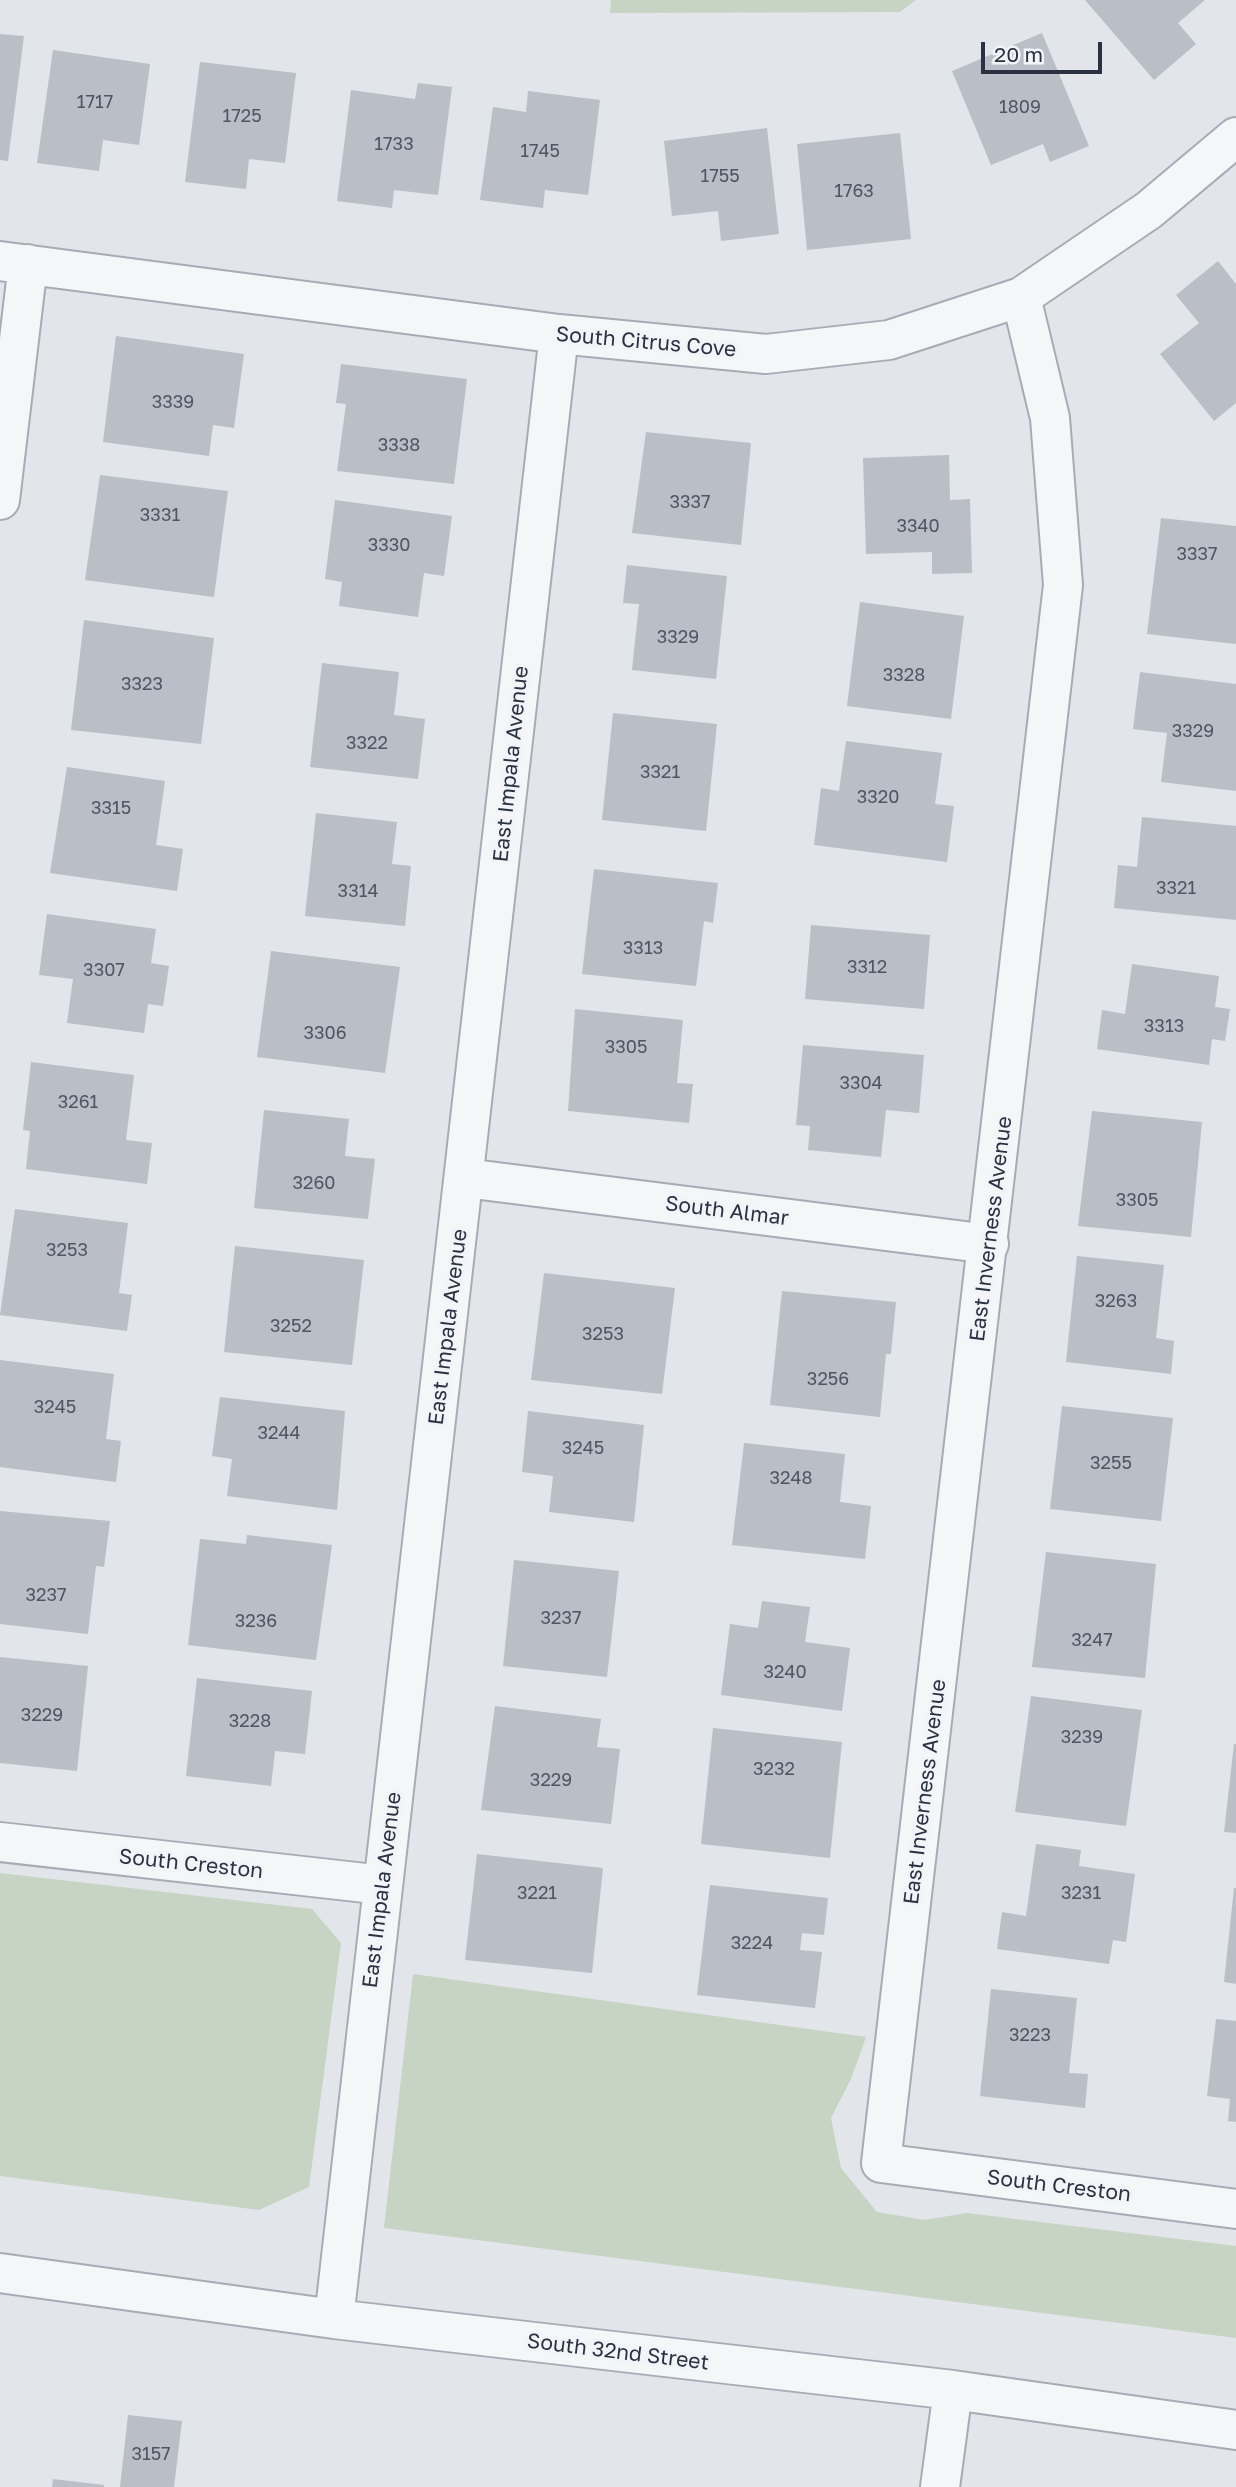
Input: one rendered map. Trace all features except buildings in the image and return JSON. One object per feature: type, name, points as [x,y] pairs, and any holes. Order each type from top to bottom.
[{"type":"street","name":"South Citrus Cove","points":[[14,263],[559,334],[766,354],[889,340],[1021,297],[1149,210],[1236,137]]},
{"type":"street","points":[[0,500],[14,263]]},
{"type":"street","name":"East Inverness Avenue","points":[[881,2163],[1063,585],[1050,418],[1021,297]]},
{"type":"street","name":"East Impala Avenue","points":[[334,2319],[466,1178],[559,334]]},
{"type":"street","name":"South Almar","points":[[466,1178],[989,1244]]},
{"type":"street","name":"South Creston","points":[[0,1842],[383,1885]]},
{"type":"street","name":"South Creston","points":[[881,2163],[1236,2209]]},
{"type":"street","name":"South 32nd Street","points":[[0,2273],[334,2319],[953,2390],[1236,2430]]},
{"type":"street","points":[[940,2487],[953,2390]]},
{"type":"green space","points":[[611,0],[916,0],[900,12],[610,13]]},
{"type":"green space","points":[[0,1873],[312,1909],[341,1943],[309,2187],[259,2210],[0,2176]]},
{"type":"green space","points":[[413,1974],[866,2037],[851,2079],[831,2118],[841,2168],[877,2212],[924,2220],[967,2213],[1236,2246],[1236,2338],[384,2228]]}]
